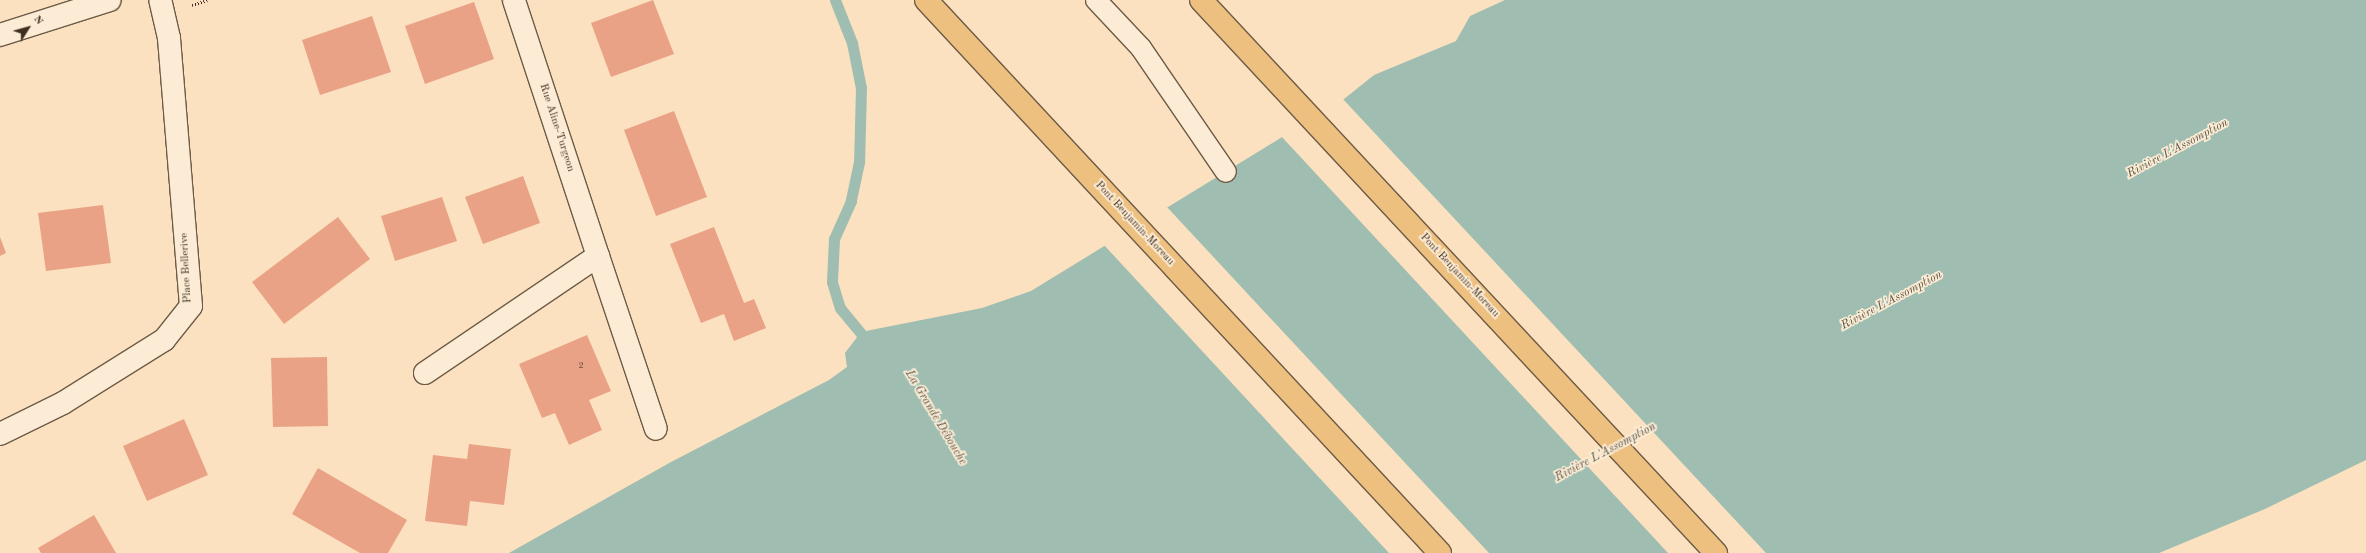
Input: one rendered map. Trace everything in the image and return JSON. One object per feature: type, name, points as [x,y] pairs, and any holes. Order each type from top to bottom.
[{"type":"highway","name":"Pont Benjamin-Moreau","points":[[926,0],[1440,553]]},
{"type":"highway","name":"Pont Benjamin-Moreau","points":[[1201,0],[1716,553]]},
{"type":"street","points":[[0,35],[110,0]]},
{"type":"street","name":"Place Bellerive","points":[[0,434],[63,403],[164,340],[191,306],[169,38],[160,0]]},
{"type":"street","name":"Rue Aline-Turgeon","points":[[514,0],[656,429]]},
{"type":"street","points":[[425,373],[598,256]]},
{"type":"lane","points":[[1096,0],[1141,48],[1226,172]]},
{"type":"path","points":[[199,2],[207,0]]},
{"type":"water","name":"Rivière L'Assomption","points":[[1505,0],[2366,0],[2366,460],[2265,509],[2159,553],[509,553],[671,462],[829,380],[847,367],[845,353],[861,332],[982,308],[1031,291],[1344,99],[1374,75],[1456,41],[1470,16]]},
{"type":"pier","points":[[1342,98],[1766,553],[1668,553],[1281,136]]},
{"type":"pier","points":[[1166,206],[1489,553],[1389,553],[1104,245]]},
{"type":"building","points":[[653,0],[674,54],[611,77],[591,23]]},
{"type":"building","points":[[474,2],[494,59],[425,84],[405,26]]},
{"type":"building","points":[[372,16],[391,72],[320,95],[302,40]]},
{"type":"building","points":[[674,111],[707,197],[656,216],[624,130]]},
{"type":"building","points":[[523,176],[540,223],[483,244],[465,197]]},
{"type":"building","points":[[442,197],[457,241],[395,261],[381,216]]},
{"type":"building","points":[[103,205],[111,263],[46,271],[38,213]]},
{"type":"building","points":[[338,217],[370,259],[284,324],[252,282]]},
{"type":"building","points":[[714,227],[744,303],[754,299],[766,328],[734,341],[724,314],[701,323],[670,244]]},
{"type":"building","points":[[0,237],[6,253],[0,256]]},
{"type":"building","points":[[587,335],[611,391],[589,400],[602,430],[569,445],[555,413],[542,418],[519,364]]},
{"type":"building","points":[[327,357],[328,426],[273,427],[271,358]]},
{"type":"building","points":[[184,419],[208,475],[147,501],[123,446]]},
{"type":"building","points":[[469,444],[511,449],[504,505],[470,501],[467,526],[425,521],[433,455],[467,459]]},
{"type":"building","points":[[318,468],[407,520],[388,553],[360,553],[292,514]]},
{"type":"building","points":[[94,515],[116,553],[41,553],[38,548]]},
{"type":"waterway","name":"La Grande Débouche","points":[[835,0],[852,43],[861,88],[859,162],[851,201],[834,239],[832,282],[840,308],[869,343]]}]
